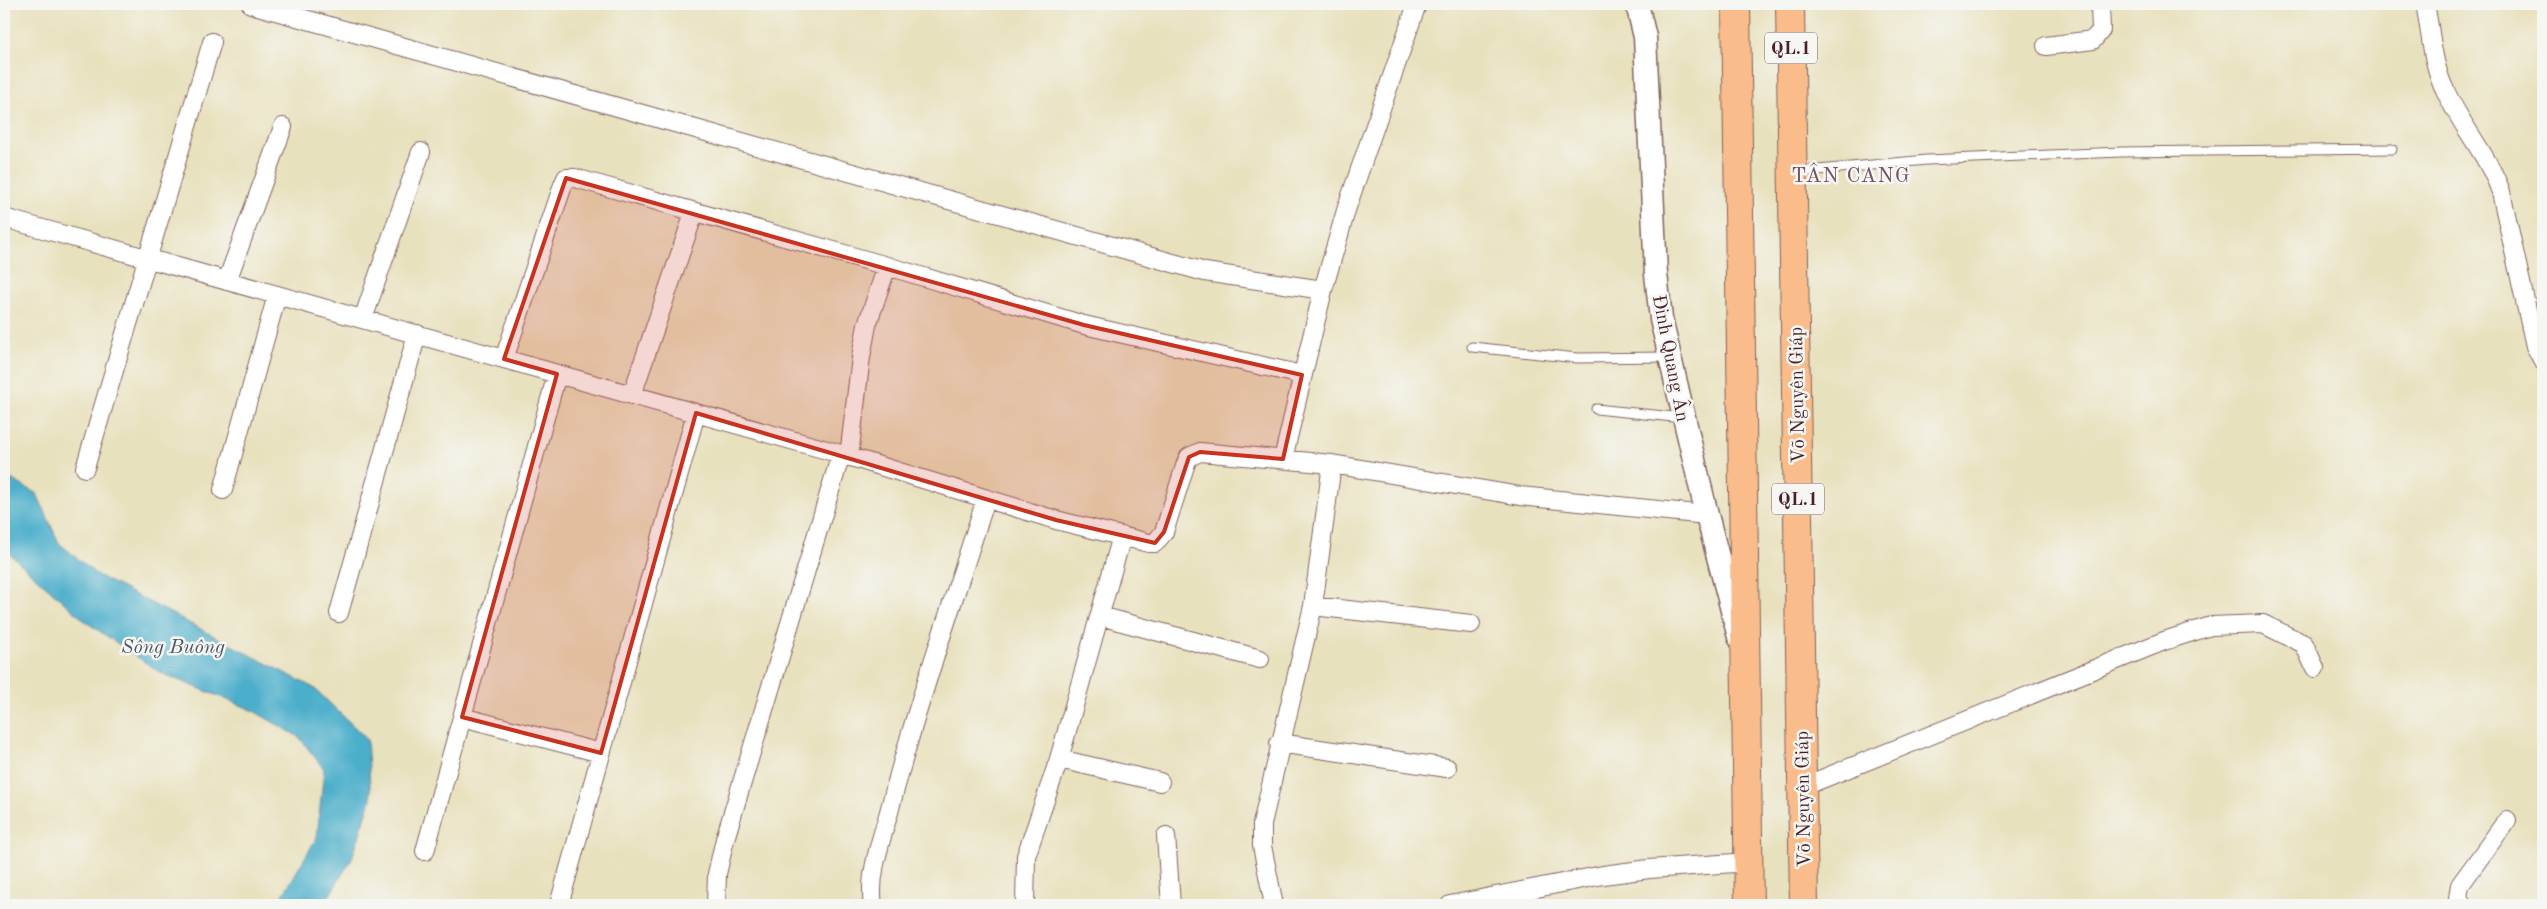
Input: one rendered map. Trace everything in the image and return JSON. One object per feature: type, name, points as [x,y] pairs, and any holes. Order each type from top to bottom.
[{"type":"highway","name":"QL.1","points":[[1736,4],[1749,905]]},
{"type":"highway","name":"Võ Nguyên Giáp","points":[[1790,4],[1804,905]]},
{"type":"street","points":[[251,4],[1204,272],[1323,290]]},
{"type":"street","points":[[1283,459],[1323,290],[1347,207],[1417,4]]},
{"type":"street","name":"Đinh Quang Ân","points":[[1637,4],[1645,37],[1656,274],[1668,357],[1739,639],[1746,708]]},
{"type":"street","points":[[2046,46],[2094,40],[2101,30],[2100,4]]},
{"type":"street","points":[[2425,4],[2433,52],[2444,89],[2493,169],[2501,192],[2535,346],[2543,361]]},
{"type":"street","points":[[85,468],[212,42]]},
{"type":"street","points":[[228,281],[283,127]]},
{"type":"street","points":[[363,319],[421,152]]},
{"type":"street","points":[[504,359],[566,178],[574,178],[887,266],[1084,325],[1302,375]]},
{"type":"street","points":[[632,395],[694,213]]},
{"type":"street","points":[[4,218],[845,455],[1056,520],[1155,544],[1160,538],[1186,463],[1195,453],[1332,464],[1520,496],[1707,515]]},
{"type":"street","points":[[716,905],[717,874],[725,839],[845,455],[860,357],[867,325],[887,266]]},
{"type":"street","points":[[223,490],[277,295]]},
{"type":"street","points":[[339,613],[417,334]]},
{"type":"street","points":[[425,851],[557,374]]},
{"type":"street","points":[[559,905],[696,413]]},
{"type":"street","points":[[1274,905],[1262,846],[1262,824],[1279,743],[1313,606],[1332,464]]},
{"type":"street","points":[[873,905],[875,867],[896,783],[986,498]]},
{"type":"street","points":[[1025,905],[1026,856],[1059,759],[1122,536]]},
{"type":"street","points":[[1313,606],[1471,624]]},
{"type":"street","points":[[1100,616],[1260,659]]},
{"type":"street","points":[[1802,788],[2164,641],[2211,626],[2263,624],[2304,644],[2315,668]]},
{"type":"street","points":[[462,717],[601,753]]},
{"type":"street","points":[[1279,743],[1446,768]]},
{"type":"street","points":[[1059,759],[1160,782]]},
{"type":"street","points":[[2463,905],[2458,898],[2460,886],[2507,820]]},
{"type":"street","points":[[1166,836],[1171,905]]},
{"type":"street","points":[[1450,905],[1603,875],[1649,869],[1749,862]]},
{"type":"lane","points":[[1793,172],[1927,160],[2121,152],[2392,149]]},
{"type":"lane","points":[[1472,347],[1584,358],[1668,357]]},
{"type":"lane","points":[[1596,409],[1684,418]]},
{"type":"highlighted area","points":[[566,178],[1084,325],[1302,375],[1283,459],[1200,452],[1189,457],[1164,532],[1155,543],[1056,520],[696,413],[601,753],[462,717],[557,374],[504,359]]},
{"type":"water","name":"Sông Buông","points":[[4,475],[37,494],[59,543],[97,575],[314,688],[367,739],[371,800],[352,858],[324,905],[277,905],[317,837],[324,769],[299,737],[250,709],[161,673],[86,622],[4,549]]},
{"type":"district","name":"TÂN CANG","points":[[1851,175]]}]
